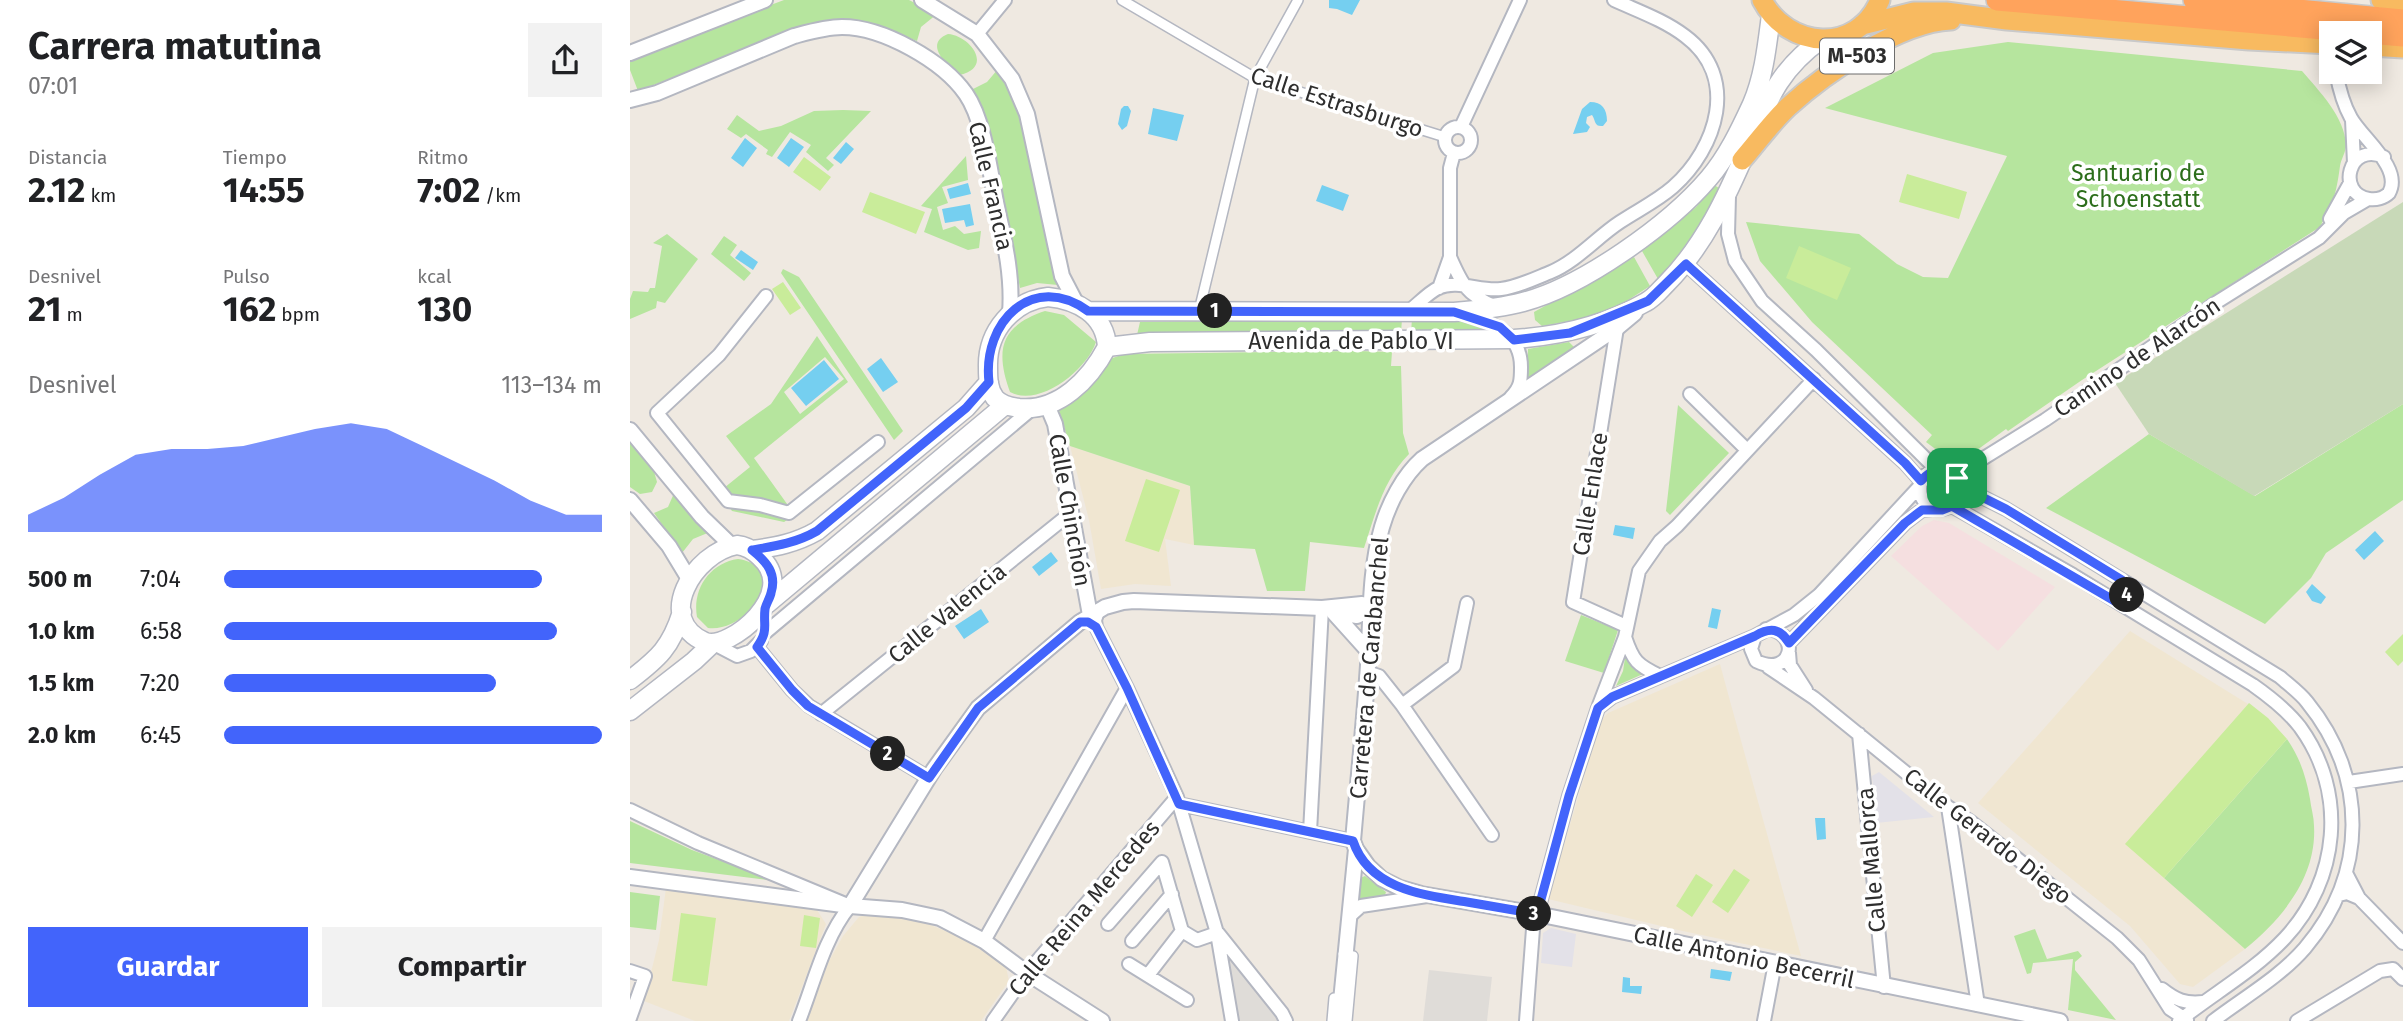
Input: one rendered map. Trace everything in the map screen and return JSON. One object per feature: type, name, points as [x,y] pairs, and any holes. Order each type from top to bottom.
[{"type":"highway","points":[[1997,0],[2403,36]]},
{"type":"highway","points":[[2194,0],[2403,19]]},
{"type":"highway","points":[[2381,0],[2403,3]]},
{"type":"highway","points":[[1764,4],[1785,29],[1802,37],[1822,40],[1843,36],[1862,25],[1879,2]]},
{"type":"highway","name":"M-503","points":[[1862,25],[1913,12],[1947,12],[2007,20],[2319,43]]},
{"type":"highway","name":"M-503","points":[[1742,160],[1787,108],[1829,74],[1871,47],[1911,30],[1947,20],[2007,20]]},
{"type":"highway","points":[[2382,47],[2403,48]]},
{"type":"main road","name":"Avenida de Pablo VI","points":[[1010,313],[1020,305],[1048,297],[1082,306],[1199,311],[1454,312],[1497,308],[1525,302],[1557,290],[1589,272],[1673,214],[1709,178],[1728,150],[1752,103],[1764,68],[1764,4]]},
{"type":"main road","name":"Avenida de Pablo VI","points":[[1107,347],[1150,342],[1514,340],[1570,333],[1648,301],[1686,264],[1729,191],[1776,85],[1789,67],[1822,40]]},
{"type":"main road","points":[[1010,313],[992,338],[988,351],[989,382],[996,399],[1005,405],[1040,407],[1064,396],[1088,376],[1107,347],[1106,335],[1082,306]]},
{"type":"main road","points":[[752,550],[800,541],[817,531],[966,408],[989,382]]},
{"type":"main road","points":[[630,711],[713,644],[733,635],[1005,405]]},
{"type":"main road","points":[[630,680],[667,647],[682,612],[689,579],[706,559],[732,546],[742,545],[752,550],[763,559],[772,573],[773,586],[766,606]]},
{"type":"main road","points":[[682,612],[684,621],[694,635],[713,644]]},
{"type":"street","points":[[630,53],[765,0]]},
{"type":"street","points":[[922,0],[977,34],[1012,79],[1027,114],[1062,276],[1082,306]]},
{"type":"street","points":[[977,34],[1006,0]]},
{"type":"street","name":"Calle Estrasburgo","points":[[1122,0],[1255,78],[1445,137]]},
{"type":"street","points":[[1199,311],[1255,78],[1298,0]]},
{"type":"street","points":[[1461,127],[1520,0]]},
{"type":"street","points":[[1409,311],[1439,288],[1462,285],[1480,289],[1501,289],[1555,270],[1619,223],[1660,198],[1687,173],[1703,153],[1711,135],[1718,89],[1699,50],[1686,37],[1664,23],[1614,0]]},
{"type":"street","name":"Calle Francia","points":[[630,100],[657,93],[794,36],[816,31],[842,27],[873,32],[908,45],[943,71],[966,94],[981,129],[1010,271],[1010,313]]},
{"type":"street","points":[[2338,84],[2352,120],[2389,161],[2395,173],[2393,186],[2385,196],[2368,199],[2357,194],[2350,183],[2349,176],[2354,163],[2352,120]]},
{"type":"street","points":[[1461,127],[1468,132],[1471,144],[1462,153],[1454,153],[1447,148],[1445,137],[1452,128],[1461,127]]},
{"type":"street","points":[[1439,288],[1450,257],[1450,168],[1454,153]]},
{"type":"street","points":[[2354,163],[2365,155],[2378,154],[2384,157]]},
{"type":"street","name":"Camino de Alarcón","points":[[2319,238],[2350,183]]},
{"type":"street","points":[[1729,191],[1728,234],[1735,261],[1762,301],[1936,469]]},
{"type":"street","name":"Camino de Alarcón","points":[[1958,482],[1971,466],[2045,420],[2217,302],[2319,238],[2344,213],[2368,199]]},
{"type":"street","points":[[1450,257],[1462,285],[1476,298],[1497,308]]},
{"type":"street","points":[[1686,264],[1905,463],[1920,484],[1922,500],[1933,509]]},
{"type":"street","points":[[766,296],[719,355],[657,413],[727,501],[760,505],[789,513],[878,442]]},
{"type":"street","name":"Carretera de Carabanchel","points":[[1339,1021],[1351,915],[1371,609],[1377,549],[1383,524],[1406,477],[1422,459],[1617,328],[1648,301]]},
{"type":"street","points":[[1454,312],[1500,327],[1514,340],[1521,361],[1520,389],[1501,407]]},
{"type":"street","name":"Calle Enlace","points":[[1617,328],[1573,602],[1626,631]]},
{"type":"street","points":[[1526,1021],[1533,929],[1569,796],[1626,631],[1639,571],[1660,541],[1814,379]]},
{"type":"street","points":[[1689,394],[1748,450]]},
{"type":"street","points":[[713,644],[734,656],[757,647],[766,632],[1040,407]]},
{"type":"street","name":"Calle Chinchón","points":[[1040,407],[1055,424],[1091,619]]},
{"type":"street","points":[[630,430],[702,517],[732,546]]},
{"type":"street","points":[[1598,708],[1612,697],[1794,615],[1819,595],[1927,473],[1936,469],[1948,471],[1958,482],[2280,677],[2305,700],[2329,735],[2349,782],[2353,816],[2352,842],[2339,895],[2329,916],[2303,950],[2213,1021]]},
{"type":"street","points":[[1789,648],[1784,635],[1776,629],[1761,632],[1751,649],[1756,661],[1768,667],[1785,661],[1789,648],[1905,523],[1922,510],[1942,510],[1952,506],[1959,497],[1958,482]]},
{"type":"street","points":[[630,500],[669,546],[689,579]]},
{"type":"street","points":[[1952,506],[2073,575],[2253,685],[2279,704],[2300,727],[2317,756],[2330,797],[2332,831],[2329,857],[2320,886],[2306,912],[2286,937],[2263,959],[2179,1018]]},
{"type":"street","name":"Calle Valencia","points":[[821,714],[1072,512]]},
{"type":"street","points":[[2073,575],[2085,565],[2095,564]]},
{"type":"street","points":[[2122,580],[2128,598],[2125,607]]},
{"type":"street","points":[[799,1021],[830,939],[841,918],[929,778],[978,708],[1091,619],[1123,601],[1328,610],[1357,616],[1371,609]]},
{"type":"street","points":[[1402,705],[1454,666],[1467,603]]},
{"type":"street","points":[[766,606],[766,632]]},
{"type":"street","points":[[1328,610],[1369,652]]},
{"type":"street","points":[[1310,832],[1328,610]]},
{"type":"street","points":[[1091,619],[1127,688],[1178,800],[1217,933],[1232,1021]]},
{"type":"street","points":[[1626,631],[1632,657],[1641,666],[1660,676]]},
{"type":"street","points":[[757,647],[808,706],[929,778]]},
{"type":"street","name":"Calle Gerardo Diego","points":[[1789,648],[1790,665],[1814,698]]},
{"type":"street","name":"Calle Gerardo Diego","points":[[1768,667],[1814,698],[1948,807],[1971,822],[2117,938],[2139,960],[2179,1018]]},
{"type":"street","points":[[1367,672],[1379,676],[1402,705],[1492,835]]},
{"type":"street","points":[[984,941],[1127,688]]},
{"type":"street","name":"Calle Mallorca","points":[[1859,734],[1884,987]]},
{"type":"street","points":[[2349,782],[2403,774]]},
{"type":"street","points":[[1178,800],[1355,845]]},
{"type":"street","name":"Calle Reina Mercedes","points":[[993,1021],[1027,973],[1178,800]]},
{"type":"street","points":[[1948,807],[1978,1005]]},
{"type":"street","points":[[630,810],[698,843],[850,906]]},
{"type":"street","name":"Calle Antonio Becerril","points":[[1355,845],[1368,866],[1382,879],[1400,888],[1428,895],[1537,914],[1978,1005],[1997,1015],[2060,1021]]},
{"type":"street","points":[[1108,924],[1162,862],[1182,931],[1197,940],[1217,933]]},
{"type":"street","points":[[2346,873],[2359,898],[2403,943]]},
{"type":"street","points":[[630,877],[850,906],[902,910],[940,918],[984,941],[1027,973],[1102,1021]]},
{"type":"street","points":[[2339,895],[2347,893],[2359,898]]},
{"type":"street","points":[[1132,941],[1172,894]]},
{"type":"street","name":"Calle Antonio Becerril","points":[[1351,915],[1361,906],[1428,895]]},
{"type":"street","points":[[1148,975],[1182,931]]},
{"type":"street","points":[[1217,933],[1286,1021]]},
{"type":"street","name":"Carretera de Carabanchel","points":[[1332,1021],[1339,954],[1346,954]]},
{"type":"street","points":[[1346,954],[1353,956],[1348,1021]]},
{"type":"street","points":[[1764,1021],[1775,963]]},
{"type":"street","points":[[1129,964],[1186,1000]]},
{"type":"street","points":[[2297,1021],[2380,971],[2393,970],[2403,979]]},
{"type":"street","points":[[630,971],[645,976],[630,1018]]},
{"type":"street","name":"Calle Gerardo Diego","points":[[2154,982],[2174,999],[2184,1003],[2206,1001]]},
{"type":"shaded area","points":[[1070,446],[1190,486],[1194,545],[1165,539],[1171,586],[1135,584],[1101,589],[1089,520]]},
{"type":"shaded area","points":[[1934,520],[1949,523],[2055,587],[1998,651],[1891,556],[1922,526]]},
{"type":"shaded area","points":[[2130,631],[2248,704],[2126,844],[2245,949],[2193,987],[2180,984],[2130,926],[1978,803]]},
{"type":"shaded area","points":[[1720,664],[1801,956],[1548,899],[1601,720],[1608,713]]},
{"type":"shaded area","points":[[1879,772],[1934,817],[1876,823],[1872,776]]},
{"type":"shaded area","points":[[666,888],[817,910],[826,924],[789,1021],[695,1021],[644,1001],[659,940]]},
{"type":"shaded area","points":[[867,914],[923,922],[963,938],[1006,967],[1009,981],[981,1021],[807,1021],[828,963],[843,936],[859,917]]},
{"type":"shaded area","points":[[1551,928],[1576,934],[1572,967],[1541,963],[1543,933]]},
{"type":"shaded area","points":[[1222,945],[1282,1021],[1237,1021]]},
{"type":"shaded area","points":[[1429,970],[1492,977],[1487,1021],[1423,1021]]},
{"type":"green space","points":[[784,0],[909,0],[937,14],[921,27],[917,41],[856,21],[814,23],[638,91],[630,70],[630,58]]},
{"type":"green space","points":[[948,34],[957,36],[971,46],[977,59],[970,71],[959,75],[937,49],[937,43]]},
{"type":"green space","name":"Santuario de Schoenstatt","points":[[2008,42],[2302,71],[2336,115],[2345,135],[2346,148],[2334,198],[2320,227],[2082,380],[2008,431],[2006,429],[1966,458],[1946,457],[1926,442],[1932,435],[1812,322],[1760,261],[1746,222],[1859,234],[1897,264],[1923,277],[1948,278],[2007,156],[1825,108],[1933,53]]},
{"type":"green space","points":[[998,69],[1009,86],[1023,125],[1058,285],[1037,283],[1020,288],[991,137],[971,90],[987,82]]},
{"type":"green space","points":[[814,111],[871,111],[826,158],[834,165],[828,171],[806,152],[811,145],[790,132],[772,157],[766,154],[768,150],[746,134],[741,138],[727,129],[737,115],[759,131],[781,126]]},
{"type":"green space","points":[[966,156],[968,180],[942,187],[948,203],[937,207],[943,230],[955,226],[964,234],[981,231],[979,248],[968,250],[924,232],[932,209],[921,206]]},
{"type":"green space","points":[[804,157],[831,177],[820,191],[793,172]]},
{"type":"green space","points":[[1907,174],[1967,192],[1959,219],[1899,202]]},
{"type":"green space","points":[[1714,185],[1719,188],[1700,225],[1685,248],[1658,279],[1642,251],[1696,207]]},
{"type":"green space","points":[[870,192],[925,212],[916,234],[862,212]]},
{"type":"green space","points":[[2403,202],[2403,404],[2254,496],[2149,434],[2115,383]]},
{"type":"green space","points":[[667,234],[698,259],[665,303],[657,301],[656,308],[630,319],[630,299],[633,291],[648,292],[650,288],[655,288],[662,246],[653,243]]},
{"type":"green space","points":[[724,236],[737,245],[730,255],[751,273],[744,281],[711,254]]},
{"type":"green space","points":[[1799,246],[1851,268],[1837,300],[1786,278]]},
{"type":"green space","points":[[1634,257],[1650,286],[1605,315],[1542,326],[1535,320],[1534,312]]},
{"type":"green space","points":[[783,269],[799,277],[903,431],[894,440],[781,273]]},
{"type":"green space","points":[[783,282],[801,308],[790,315],[772,289]]},
{"type":"green space","points":[[1045,311],[1064,315],[1096,342],[1083,364],[1048,391],[1022,396],[1010,392],[1003,364],[1005,341],[1018,324]]},
{"type":"green space","points":[[1412,318],[1477,323],[1504,331],[1411,334]]},
{"type":"green space","points":[[1402,319],[1401,333],[1137,335],[1140,322]]},
{"type":"green space","points":[[817,336],[848,382],[754,458],[795,515],[784,522],[732,511],[719,492],[750,467],[726,436],[771,404]],"holes":[[[825,357],[844,379],[800,414],[784,392]]]},
{"type":"green space","points":[[1569,342],[1574,347],[1572,351],[1527,380],[1528,349]]},
{"type":"green space","points":[[1392,352],[1391,366],[1401,366],[1403,433],[1409,454],[1386,486],[1364,548],[1310,542],[1305,591],[1267,591],[1255,549],[1194,545],[1190,486],[1070,446],[1057,404],[1107,360],[1124,354]]},
{"type":"green space","points":[[2403,404],[2403,500],[2326,553],[2311,578],[2265,624],[2046,508],[2149,434],[2255,496]]},
{"type":"green space","points":[[1678,405],[1729,453],[1670,515],[1666,511]]},
{"type":"green space","points":[[630,439],[653,468],[657,482],[652,492],[640,494],[630,487]]},
{"type":"green space","points":[[1146,479],[1180,490],[1159,552],[1125,541]]},
{"type":"green space","points":[[675,491],[710,532],[693,539],[682,553],[654,513],[668,507]]},
{"type":"green space","points":[[738,559],[754,564],[762,574],[763,586],[759,598],[738,620],[723,627],[708,628],[697,617],[700,587],[719,566]]},
{"type":"green space","points":[[1581,615],[1618,630],[1604,673],[1565,661]]},
{"type":"green space","points":[[2403,634],[2403,661],[2398,666],[2385,652]]},
{"type":"green space","points":[[1625,658],[1643,674],[1616,686],[1623,671]]},
{"type":"green space","points":[[2249,703],[2268,718],[2287,739],[2164,878],[2125,844]]},
{"type":"green space","points":[[2287,739],[2299,760],[2307,783],[2314,819],[2310,863],[2284,910],[2245,949],[2164,878]]},
{"type":"green space","points":[[630,821],[692,850],[776,881],[630,863]]},
{"type":"green space","points":[[1734,869],[1750,880],[1728,913],[1712,902]]},
{"type":"green space","points":[[1696,874],[1713,885],[1692,917],[1676,906]]},
{"type":"green space","points":[[1365,876],[1386,892],[1384,898],[1362,901],[1358,897],[1360,878]]},
{"type":"green space","points":[[630,892],[660,896],[656,930],[630,927]]},
{"type":"green space","points":[[681,913],[716,918],[707,986],[672,981]]},
{"type":"green space","points":[[804,915],[820,918],[816,948],[800,946]]},
{"type":"green space","points":[[2035,929],[2047,959],[2078,951],[2082,956],[2075,962],[2075,970],[2116,1020],[2068,1010],[2073,959],[2033,963],[2031,973],[2027,974],[2014,936]]},
{"type":"water","points":[[1329,0],[1360,0],[1352,15],[1329,8]]},
{"type":"water","points":[[1590,102],[1603,107],[1607,121],[1603,126],[1598,126],[1592,115],[1587,117],[1586,123],[1590,127],[1587,132],[1573,134],[1582,109]]},
{"type":"water","points":[[1124,106],[1128,106],[1131,111],[1127,126],[1122,130],[1118,124]]},
{"type":"water","points":[[1153,108],[1184,115],[1177,141],[1148,134]]},
{"type":"water","points":[[745,138],[757,148],[743,167],[731,158]]},
{"type":"water","points":[[791,138],[804,147],[789,167],[777,158]]},
{"type":"water","points":[[846,142],[854,149],[841,164],[833,158]]},
{"type":"water","points":[[968,183],[971,194],[950,199],[947,189]]},
{"type":"water","points":[[1322,185],[1349,195],[1343,211],[1316,201]]},
{"type":"water","points":[[970,204],[974,225],[966,227],[964,220],[945,223],[942,209]]},
{"type":"water","points":[[741,250],[758,262],[753,270],[735,258]]},
{"type":"water","points":[[881,358],[898,382],[883,392],[867,369]]},
{"type":"water","points":[[824,360],[839,379],[806,406],[791,388]]},
{"type":"water","points":[[1615,525],[1635,528],[1633,539],[1613,535]]},
{"type":"water","points":[[2375,531],[2384,541],[2364,560],[2355,550]]},
{"type":"water","points":[[1051,552],[1058,561],[1039,576],[1032,567]]},
{"type":"water","points":[[2312,584],[2326,597],[2321,604],[2312,601],[2306,592]]},
{"type":"water","points":[[1712,608],[1721,610],[1717,629],[1708,627]]},
{"type":"water","points":[[981,609],[989,622],[964,639],[955,626]]},
{"type":"water","points":[[1815,818],[1825,818],[1826,839],[1817,840]]},
{"type":"water","points":[[1711,969],[1732,972],[1730,981],[1710,978]]},
{"type":"water","points":[[1623,977],[1630,978],[1630,986],[1642,986],[1641,994],[1622,992]]},
{"type":"route","points":[[1686,264],[1905,463],[1921,481],[1927,473],[1936,469],[1948,471],[1957,478],[1960,486],[2006,509],[2122,580],[2128,598],[2125,607],[1952,506],[1942,510],[1922,510],[1905,523],[1789,643],[1776,629],[1766,629],[1612,697],[1598,708],[1569,796],[1537,914],[1400,888],[1382,879],[1368,866],[1353,841],[1179,804],[1127,688],[1096,627],[1088,622],[1080,622],[978,708],[929,778],[808,706],[757,647],[766,632],[765,607],[771,595],[773,578],[763,559],[752,550],[800,541],[817,531],[966,408],[989,382],[988,351],[1000,325],[1020,305],[1038,298],[1074,301],[1088,311],[1454,312],[1500,327],[1514,340],[1570,333],[1603,321],[1648,301],[1686,264]]}]
